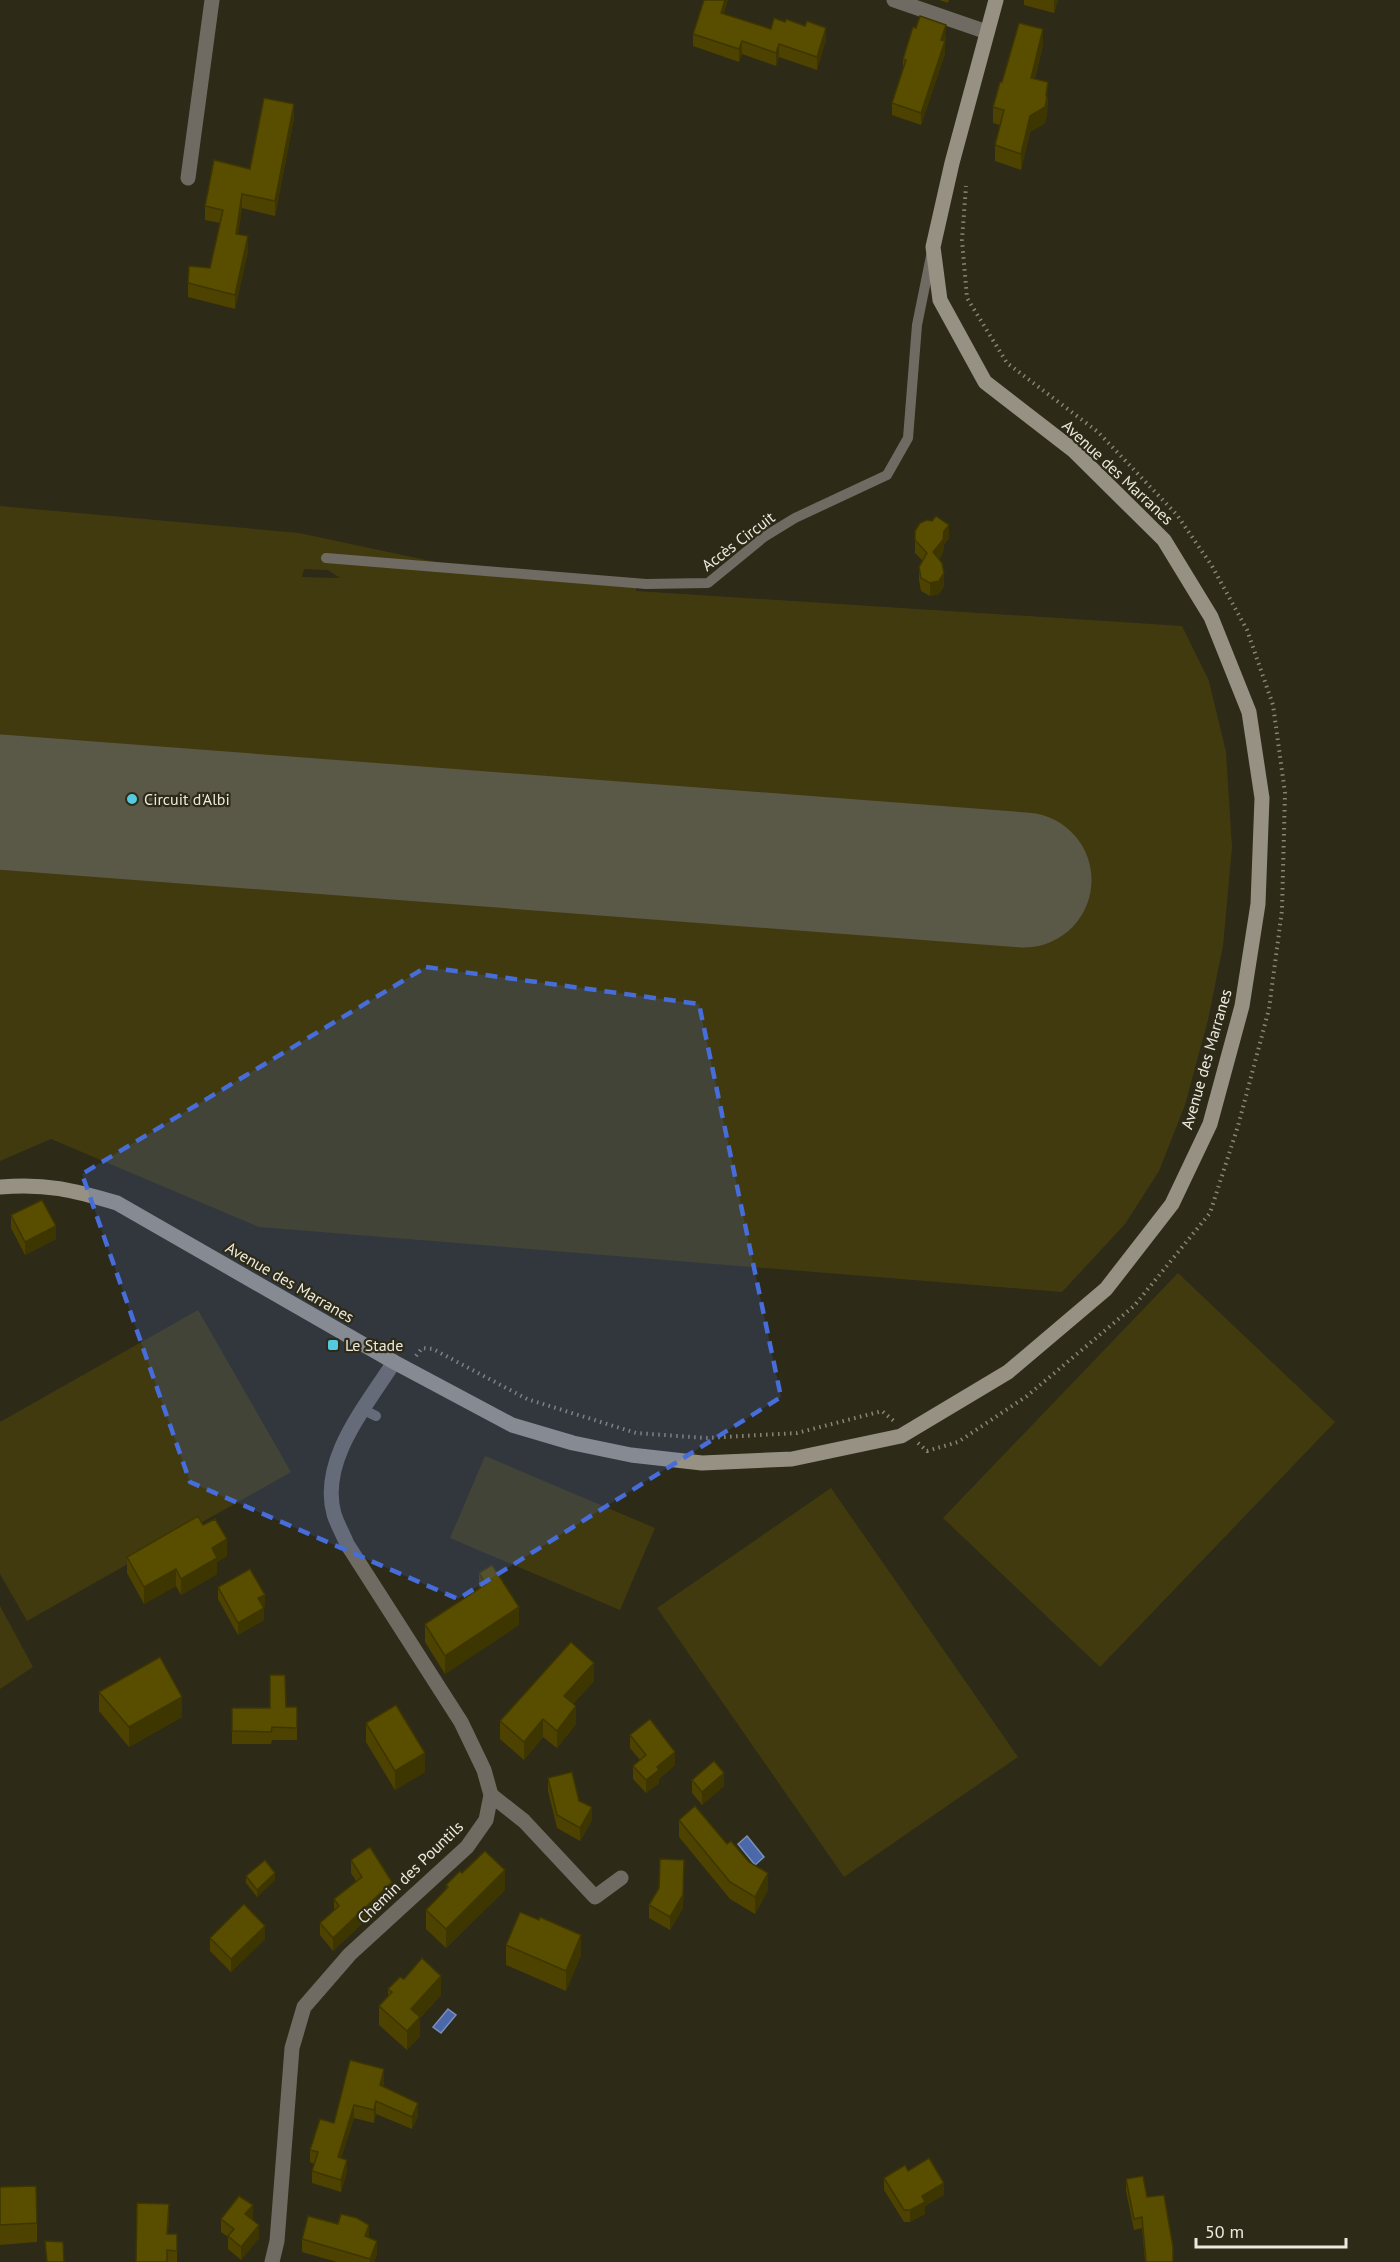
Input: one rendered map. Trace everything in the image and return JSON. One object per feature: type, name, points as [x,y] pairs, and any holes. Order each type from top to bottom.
[{"type":"street","points":[[188,178],[212,0]]},
{"type":"street","points":[[894,0],[987,32]]},
{"type":"street","name":"Avenue des Marranes","points":[[0,1187],[30,1184],[60,1188],[117,1203],[401,1366],[512,1425],[573,1443],[631,1455],[702,1463],[792,1459],[901,1436],[1008,1372],[1107,1289],[1172,1204],[1210,1124],[1242,1005],[1258,904],[1262,798],[1249,712],[1211,617],[1164,540],[1073,450],[985,382],[940,300],[933,247],[952,163],[996,0]]},
{"type":"street","name":"Chemin des Pountils","points":[[272,2262],[277,2241],[292,2048],[304,2007],[350,1954],[467,1846],[486,1820],[490,1795],[484,1770],[460,1722],[347,1544],[334,1514],[332,1479],[370,1413],[401,1366]]},
{"type":"street","points":[[490,1795],[524,1821],[595,1897],[621,1878]]},
{"type":"lane","name":"Accès Circuit","points":[[326,558],[646,584],[708,583],[764,537],[795,518],[887,475],[908,438],[917,325],[933,247]]},
{"type":"path","points":[[401,1366],[422,1348],[433,1349],[527,1399],[636,1433],[706,1438],[797,1433],[882,1411],[927,1451],[958,1442],[1026,1396],[1134,1306],[1210,1213],[1238,1126],[1269,1008],[1282,898],[1285,793],[1273,705],[1248,630],[1212,566],[1177,515],[1098,432],[1007,363],[967,298],[962,240],[968,169],[952,163]]},
{"type":"highlighted area","points":[[426,967],[699,1004],[781,1397],[458,1599],[190,1482],[82,1174]]},
{"type":"shaded area","points":[[0,506],[299,533],[440,563],[636,579],[636,591],[1182,626],[1209,681],[1226,752],[1232,847],[1223,946],[1208,1020],[1185,1105],[1159,1171],[1125,1224],[1062,1292],[259,1227],[51,1139],[0,1161]],"holes":[[[304,569],[328,570],[340,578],[302,577]],[[265,777],[1028,834],[1020,929],[260,869]]]},
{"type":"shaded area","points":[[1178,1273],[1335,1422],[1100,1667],[943,1518]]},
{"type":"shaded area","points":[[198,1310],[291,1472],[27,1621],[0,1574],[0,1422]]},
{"type":"shaded area","points":[[485,1456],[655,1528],[620,1610],[450,1538]]},
{"type":"shaded area","points":[[831,1488],[1018,1757],[844,1877],[657,1608]]},
{"type":"shaded area","points":[[0,1606],[33,1667],[0,1689]]},
{"type":"water","points":[[747,1836],[764,1857],[755,1865],[738,1844]]},
{"type":"water","points":[[448,2009],[456,2015],[441,2033],[433,2027]]},
{"type":"building","points":[[704,0],[725,0],[721,13],[771,29],[774,18],[785,22],[786,19],[805,26],[807,21],[826,28],[817,57],[779,44],[776,53],[742,41],[739,49],[693,34]]},
{"type":"building","points":[[920,16],[946,25],[941,40],[945,41],[921,113],[892,103],[906,60],[903,59],[913,27],[916,28]]},
{"type":"building","points":[[1019,23],[1043,29],[1031,78],[1048,82],[1045,107],[1030,116],[1021,154],[995,145],[1004,110],[993,107]]},
{"type":"building","points":[[264,98],[294,104],[275,201],[242,194],[236,234],[248,236],[235,295],[188,283],[189,266],[210,268],[223,210],[205,206],[214,160],[250,169]]},
{"type":"building","points":[[936,516],[949,525],[944,531],[943,540],[933,552],[942,563],[944,573],[939,581],[930,583],[921,578],[919,567],[927,553],[915,540],[915,531],[920,523],[927,520],[932,521]]},
{"type":"building","points":[[42,1200],[56,1226],[25,1242],[11,1215]]},
{"type":"building","points":[[198,1516],[203,1525],[215,1519],[227,1539],[212,1548],[217,1558],[181,1579],[176,1569],[144,1587],[127,1557]]},
{"type":"building","points":[[492,1565],[519,1607],[445,1656],[425,1624],[486,1584],[479,1573]]},
{"type":"building","points":[[250,1569],[265,1595],[258,1598],[264,1608],[238,1623],[218,1587]]},
{"type":"building","points":[[571,1642],[594,1663],[564,1696],[576,1706],[557,1731],[543,1719],[524,1742],[500,1721]]},
{"type":"building","points":[[160,1657],[182,1697],[129,1727],[99,1692]]},
{"type":"building","points":[[270,1675],[285,1675],[286,1707],[297,1707],[297,1728],[272,1727],[271,1732],[232,1731],[232,1708],[270,1708]]},
{"type":"building","points":[[396,1705],[425,1753],[395,1771],[366,1723]]},
{"type":"building","points":[[650,1719],[675,1752],[657,1767],[659,1770],[646,1780],[633,1766],[646,1755],[630,1735]]},
{"type":"building","points":[[714,1761],[724,1773],[702,1792],[692,1780]]},
{"type":"building","points":[[572,1772],[579,1801],[592,1807],[580,1828],[557,1815],[548,1778]]},
{"type":"building","points":[[695,1806],[727,1844],[731,1841],[749,1862],[768,1873],[755,1897],[730,1882],[679,1820]]},
{"type":"building","points":[[370,1847],[392,1882],[333,1938],[320,1923],[339,1906],[334,1899],[362,1877],[351,1860]]},
{"type":"building","points":[[485,1851],[505,1870],[446,1929],[426,1910],[460,1871],[462,1873]]},
{"type":"building","points":[[660,1859],[684,1860],[683,1895],[670,1917],[649,1905],[659,1888]]},
{"type":"building","points":[[265,1860],[275,1873],[257,1890],[246,1876]]},
{"type":"building","points":[[244,1904],[265,1926],[231,1959],[210,1938]]},
{"type":"building","points":[[520,1912],[539,1920],[540,1917],[581,1935],[566,1971],[506,1945]]},
{"type":"building","points":[[422,1958],[441,1976],[411,2009],[420,2017],[407,2031],[379,2006],[392,1992],[388,1989],[400,1977],[404,1979]]},
{"type":"building","points":[[350,2060],[384,2069],[380,2085],[418,2103],[412,2117],[376,2101],[374,2110],[354,2105],[338,2157],[347,2160],[341,2180],[312,2171],[318,2152],[310,2150],[320,2119],[334,2123]]},
{"type":"building","points":[[929,2158],[944,2183],[922,2196],[925,2202],[910,2210],[904,2210],[884,2178],[905,2165],[908,2171]]},
{"type":"building","points":[[1143,2176],[1147,2197],[1164,2195],[1173,2247],[1173,2262],[1146,2262],[1142,2217],[1134,2219],[1126,2179]]},
{"type":"building","points":[[36,2186],[37,2223],[0,2225],[0,2187]]},
{"type":"building","points":[[239,2196],[253,2205],[245,2214],[259,2225],[241,2247],[228,2236],[234,2229],[221,2219]]},
{"type":"building","points":[[137,2203],[169,2204],[167,2234],[177,2234],[177,2251],[167,2250],[167,2262],[136,2262]]},
{"type":"building","points":[[341,2214],[357,2218],[369,2225],[365,2236],[377,2241],[370,2259],[302,2239],[308,2216],[338,2224]]},
{"type":"building","points":[[45,2241],[63,2242],[64,2262],[47,2262]]},
{"type":"runway","points":[[0,802],[1024,880]]},
{"type":"place","name":"Circuit d'Albi","points":[[132,799]]},
{"type":"place","name":"Le Stade","points":[[333,1345]]}]
